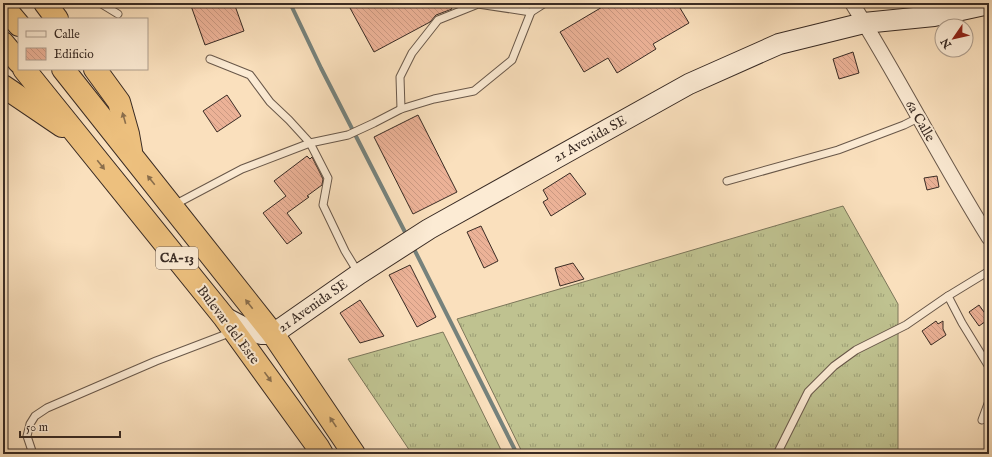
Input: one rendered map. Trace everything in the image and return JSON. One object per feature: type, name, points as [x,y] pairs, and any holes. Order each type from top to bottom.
[{"type":"highway","points":[[12,3],[23,18]]},
{"type":"highway","points":[[45,3],[56,18]]},
{"type":"highway","points":[[3,6],[18,24]]},
{"type":"highway","points":[[3,43],[18,61]]},
{"type":"highway","name":"Bulevar del Este","points":[[25,70],[229,324],[322,454]]},
{"type":"highway","name":"Bulevar del Este","points":[[64,70],[273,334],[354,454]]},
{"type":"highway","points":[[96,70],[119,102],[128,134],[132,156]]},
{"type":"highway","points":[[3,86],[80,138]]},
{"type":"street","name":"6a Calle","points":[[852,3],[989,238]]},
{"type":"street","name":"21 Avenida SE","points":[[229,324],[261,334],[273,334],[359,274],[429,230],[689,84],[779,44],[864,23],[934,16],[989,4]]},
{"type":"lane","points":[[100,3],[118,14]]},
{"type":"lane","points":[[172,206],[242,169],[310,143],[348,136],[401,109],[434,99],[474,91],[512,60],[531,12],[545,3]]},
{"type":"lane","points":[[401,109],[400,78],[412,53],[438,20],[478,4],[531,12]]},
{"type":"lane","points":[[210,59],[250,75],[270,102],[310,143],[328,178],[323,205],[345,251],[359,274]]},
{"type":"lane","points":[[727,182],[838,150],[904,125],[918,118]]},
{"type":"lane","points":[[777,454],[808,392],[834,366],[856,350],[906,325],[948,296],[989,271]]},
{"type":"lane","points":[[948,296],[962,323],[989,367]]},
{"type":"lane","points":[[33,454],[27,436],[30,424],[36,416],[47,408],[156,361],[229,324]]},
{"type":"lane","points":[[982,420],[989,401]]},
{"type":"green space","points":[[843,206],[898,304],[898,454],[523,454],[457,319]]},
{"type":"green space","points":[[443,332],[503,454],[412,454],[348,359]]},
{"type":"building","points":[[190,3],[234,3],[244,31],[205,45]]},
{"type":"building","points":[[360,3],[448,3],[452,9],[436,15],[430,22],[374,52],[350,8]]},
{"type":"building","points":[[609,3],[677,3],[689,23],[653,44],[656,49],[617,73],[608,58],[584,72],[560,32]]},
{"type":"building","points":[[853,52],[859,73],[839,79],[833,59]]},
{"type":"building","points":[[227,95],[241,116],[217,132],[203,111]]},
{"type":"building","points":[[418,115],[457,192],[413,214],[374,137]]},
{"type":"building","points":[[307,156],[310,159],[312,157],[323,179],[322,185],[307,196],[309,197],[287,213],[302,233],[287,244],[263,213],[286,196],[274,181]]},
{"type":"building","points":[[570,173],[586,194],[551,216],[543,202],[548,199],[543,190]]},
{"type":"building","points":[[937,176],[939,187],[927,190],[924,178]]},
{"type":"building","points":[[481,226],[498,261],[484,268],[467,232]]},
{"type":"building","points":[[573,263],[584,279],[560,286],[555,268]]},
{"type":"building","points":[[410,265],[436,317],[417,327],[389,275]]},
{"type":"building","points":[[360,300],[384,336],[360,343],[340,313]]},
{"type":"building","points":[[979,305],[989,319],[979,326],[969,312]]},
{"type":"building","points":[[936,321],[938,324],[943,321],[943,329],[946,335],[931,345],[922,331]]},
{"type":"waterway","points":[[290,3],[321,68],[407,236]]},
{"type":"waterway","points":[[412,245],[517,454]]}]
